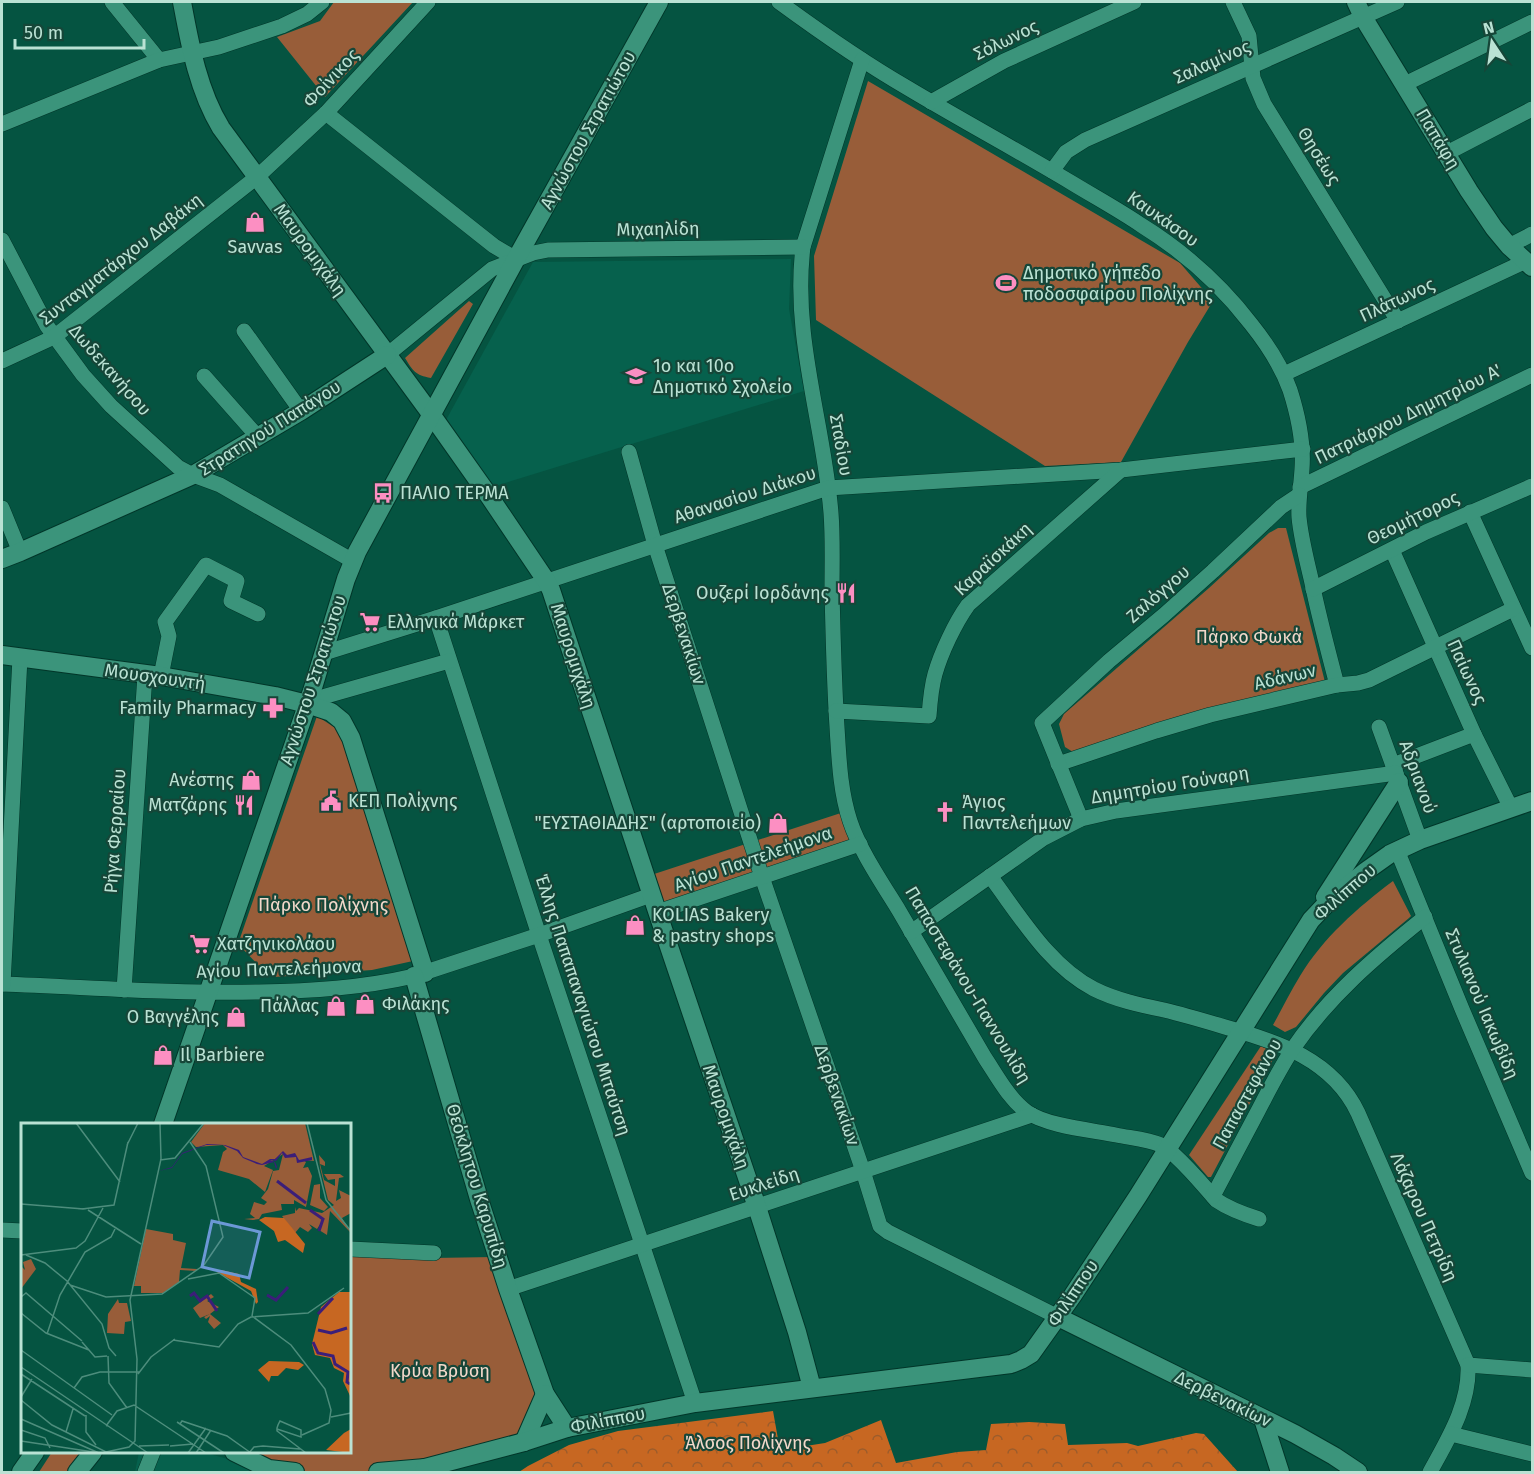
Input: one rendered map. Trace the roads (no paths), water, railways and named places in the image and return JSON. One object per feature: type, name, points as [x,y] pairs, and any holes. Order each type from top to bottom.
[{"type":"street","points":[[112,2],[159,60]]},
{"type":"street","name":"Μαυρομιχάλη","points":[[182,2],[202,88],[229,140],[489,496],[547,582],[757,1207],[812,1388]]},
{"type":"street","name":"Φοίνικος","points":[[257,177],[326,113],[428,2]]},
{"type":"street","name":"Αγνώστου Στρατιώτου","points":[[164,1123],[307,704],[353,561],[430,414],[659,2]]},
{"type":"street","name":"Καυκάσου","points":[[779,2],[862,60],[1141,225],[1195,265],[1246,317],[1284,374],[1299,425],[1303,467],[1299,491],[1300,528],[1337,685]]},
{"type":"street","name":"Σόλωνος","points":[[931,102],[1004,61],[1134,2]]},
{"type":"street","name":"Θησέως","points":[[1233,2],[1249,36],[1254,82],[1267,110],[1398,321]]},
{"type":"street","name":"Σαλαμίνος","points":[[1052,171],[1066,152],[1085,140],[1252,65],[1360,9],[1397,2]]},
{"type":"street","points":[[2,124],[159,60],[238,42],[282,26],[299,18],[316,4]]},
{"type":"street","name":"Παπάφη","points":[[1360,9],[1494,228],[1529,264]]},
{"type":"street","points":[[1405,84],[1533,22]]},
{"type":"street","name":"Σταδίου","points":[[860,844],[850,820],[839,755],[831,521],[828,488],[803,336],[800,297],[803,247],[862,60]]},
{"type":"street","points":[[1447,153],[1533,109]]},
{"type":"street","points":[[326,113],[494,246],[516,259]]},
{"type":"street","name":"Συνταγματάρχου Δαβάκη","points":[[2,361],[54,337],[257,177]]},
{"type":"street","points":[[1509,246],[1533,234]]},
{"type":"street","name":"Δωδεκανήσου","points":[[2,240],[54,337],[83,375],[124,420],[178,467],[220,485],[353,561]]},
{"type":"street","name":"Μιχαηλίδη","points":[[516,259],[548,250],[803,247]]},
{"type":"street","name":"Στρατηγού Παπάγου","points":[[2,559],[194,475],[301,411],[387,355],[492,269],[516,259]]},
{"type":"street","name":"Πλάτωνος","points":[[1284,374],[1529,264]]},
{"type":"street","points":[[244,331],[301,411]]},
{"type":"street","name":"Πατριάρχου Δημητρίου Α'","points":[[1299,491],[1533,375]]},
{"type":"street","points":[[204,376],[258,437]]},
{"type":"street","name":"Αθανασίου Διάκου","points":[[324,653],[547,582],[828,488],[1120,470],[1302,449]]},
{"type":"street","name":"Δερβενακίων","points":[[629,452],[655,546],[762,877],[880,1226],[1263,1419],[1334,1456],[1358,1473]]},
{"type":"street","name":"Καραϊσκάκη","points":[[836,711],[929,717],[938,664],[958,620],[968,605],[1120,470]]},
{"type":"street","name":"Θεομήτορος","points":[[1313,589],[1426,532],[1533,486]]},
{"type":"street","name":"Ζαλόγγου","points":[[1058,764],[1042,723],[1299,491]]},
{"type":"street","points":[[2,508],[20,552]]},
{"type":"street","points":[[1470,512],[1533,648]]},
{"type":"street","name":"Παίωνος","points":[[1392,550],[1474,735],[1511,808]]},
{"type":"street","name":"Ρήγα Φερραίου","points":[[124,990],[153,675],[169,636],[165,622],[206,565],[237,581],[231,601],[258,614]]},
{"type":"street","name":"Αδάνων","points":[[1058,764],[1210,715],[1337,685],[1369,680],[1513,609]]},
{"type":"street","name":"Έλλης Παπαπαναγιώτου Μιταύτση","points":[[436,618],[695,1403]]},
{"type":"street","name":"Μουσχουντή","points":[[2,655],[153,675],[275,696],[307,704]]},
{"type":"street","points":[[2,984],[20,658]]},
{"type":"street","points":[[307,704],[326,696],[449,661]]},
{"type":"street","name":"Θεόκλητου Καρυπίδη","points":[[307,704],[338,716],[349,732],[419,974],[479,1199],[545,1394],[567,1428]]},
{"type":"street","name":"Αδριανού","points":[[1379,727],[1420,840]]},
{"type":"street","name":"Δημητρίου Γούναρη","points":[[912,932],[1044,838],[1081,819],[1116,811],[1396,773],[1474,735]]},
{"type":"street","points":[[1058,764],[1081,819]]},
{"type":"street","points":[[1311,920],[1347,864],[1396,773]]},
{"type":"street","name":"Φιλίππου","points":[[378,1473],[424,1470],[567,1428],[695,1403],[1016,1363],[1031,1354],[1058,1317],[1311,920],[1336,895],[1397,850],[1533,801]]},
{"type":"street","name":"Αγίου Παντελεήμονα","points":[[2,984],[208,993],[325,990],[376,984],[419,974],[539,935],[762,877],[860,844]]},
{"type":"street","name":"Παπαστεφάνου-Γιαννουλίδη","points":[[860,844],[999,1079],[1017,1102],[1032,1116],[1058,1124],[1151,1142],[1167,1149]]},
{"type":"street","name":"Στυλιανού Ιακωβίδη","points":[[1397,850],[1462,1009],[1527,1143],[1533,1173]]},
{"type":"street","name":"Λάζαρου Πετρίδη","points":[[990,876],[1053,956],[1073,976],[1092,988],[1117,999],[1241,1032],[1293,1050],[1334,1078],[1351,1099],[1468,1365],[1466,1394],[1451,1434],[1430,1473]]},
{"type":"street","name":"Παπαστεφάνου","points":[[1213,1196],[1293,1050],[1350,981],[1425,917]]},
{"type":"street","name":"Ευκλείδη","points":[[508,1289],[1032,1116]]},
{"type":"street","points":[[1167,1149],[1225,1206],[1258,1219]]},
{"type":"street","points":[[2,1230],[21,1231]]},
{"type":"street","points":[[351,1249],[434,1253]]},
{"type":"street","points":[[1468,1365],[1533,1370]]},
{"type":"street","points":[[524,1442],[545,1394]]},
{"type":"street","points":[[1263,1419],[1280,1473]]},
{"type":"street","points":[[1451,1434],[1533,1454]]},
{"type":"street","points":[[21,1473],[34,1453]]},
{"type":"street","points":[[77,1473],[92,1453]]},
{"type":"street","points":[[144,1473],[153,1453]]},
{"type":"street","points":[[236,1453],[269,1468],[295,1473]]},
{"type":"place","name":"Savvas","points":[[255,222]]},
{"type":"place","name":"Δημοτικό γήπεδο ποδοσφαίρου Πολίχνης","points":[[1006,283]]},
{"type":"place","name":"1ο και 10ο Δημοτικό Σχολείο","points":[[636,376]]},
{"type":"place","name":"ΠΑΛΙΟ ΤΕΡΜΑ","points":[[383,493]]},
{"type":"place","name":"Ουζερί Ιορδάνης","points":[[846,593]]},
{"type":"place","name":"Ελληνικά Μάρκετ","points":[[370,622]]},
{"type":"place","name":"Family Pharmacy","points":[[273,708]]},
{"type":"place","name":"Ανέστης","points":[[251,780]]},
{"type":"place","name":"ΚΕΠ Πολίχνης","points":[[331,801]]},
{"type":"place","name":"Ματζάρης","points":[[244,805]]},
{"type":"place","name":"Άγιος Παντελεήμων","points":[[945,812]]},
{"type":"place","name":"\"ΕΥΣΤΑΘΙΑΔΗΣ\" (αρτοποιείο)","points":[[778,823]]},
{"type":"place","name":"KOLIAS Bakery & pastry shops","points":[[635,925]]},
{"type":"place","name":"Χατζηνικολάου","points":[[200,944]]},
{"type":"place","name":"Φιλάκης","points":[[365,1004]]},
{"type":"place","name":"Πάλλας","points":[[336,1006]]},
{"type":"place","name":"Ο Βαγγέλης","points":[[236,1017]]},
{"type":"place","name":"Il Barbiere","points":[[163,1055]]},
{"type":"park label","name":"Πάρκο Φωκά","points":[[1249,637]]},
{"type":"park label","name":"Πάρκο Πολίχνης","points":[[323,905]]},
{"type":"park label","name":"Κρύα Βρύση","points":[[440,1371]]},
{"type":"park label","name":"Άλσος Πολίχνης","points":[[748,1443]]}]
